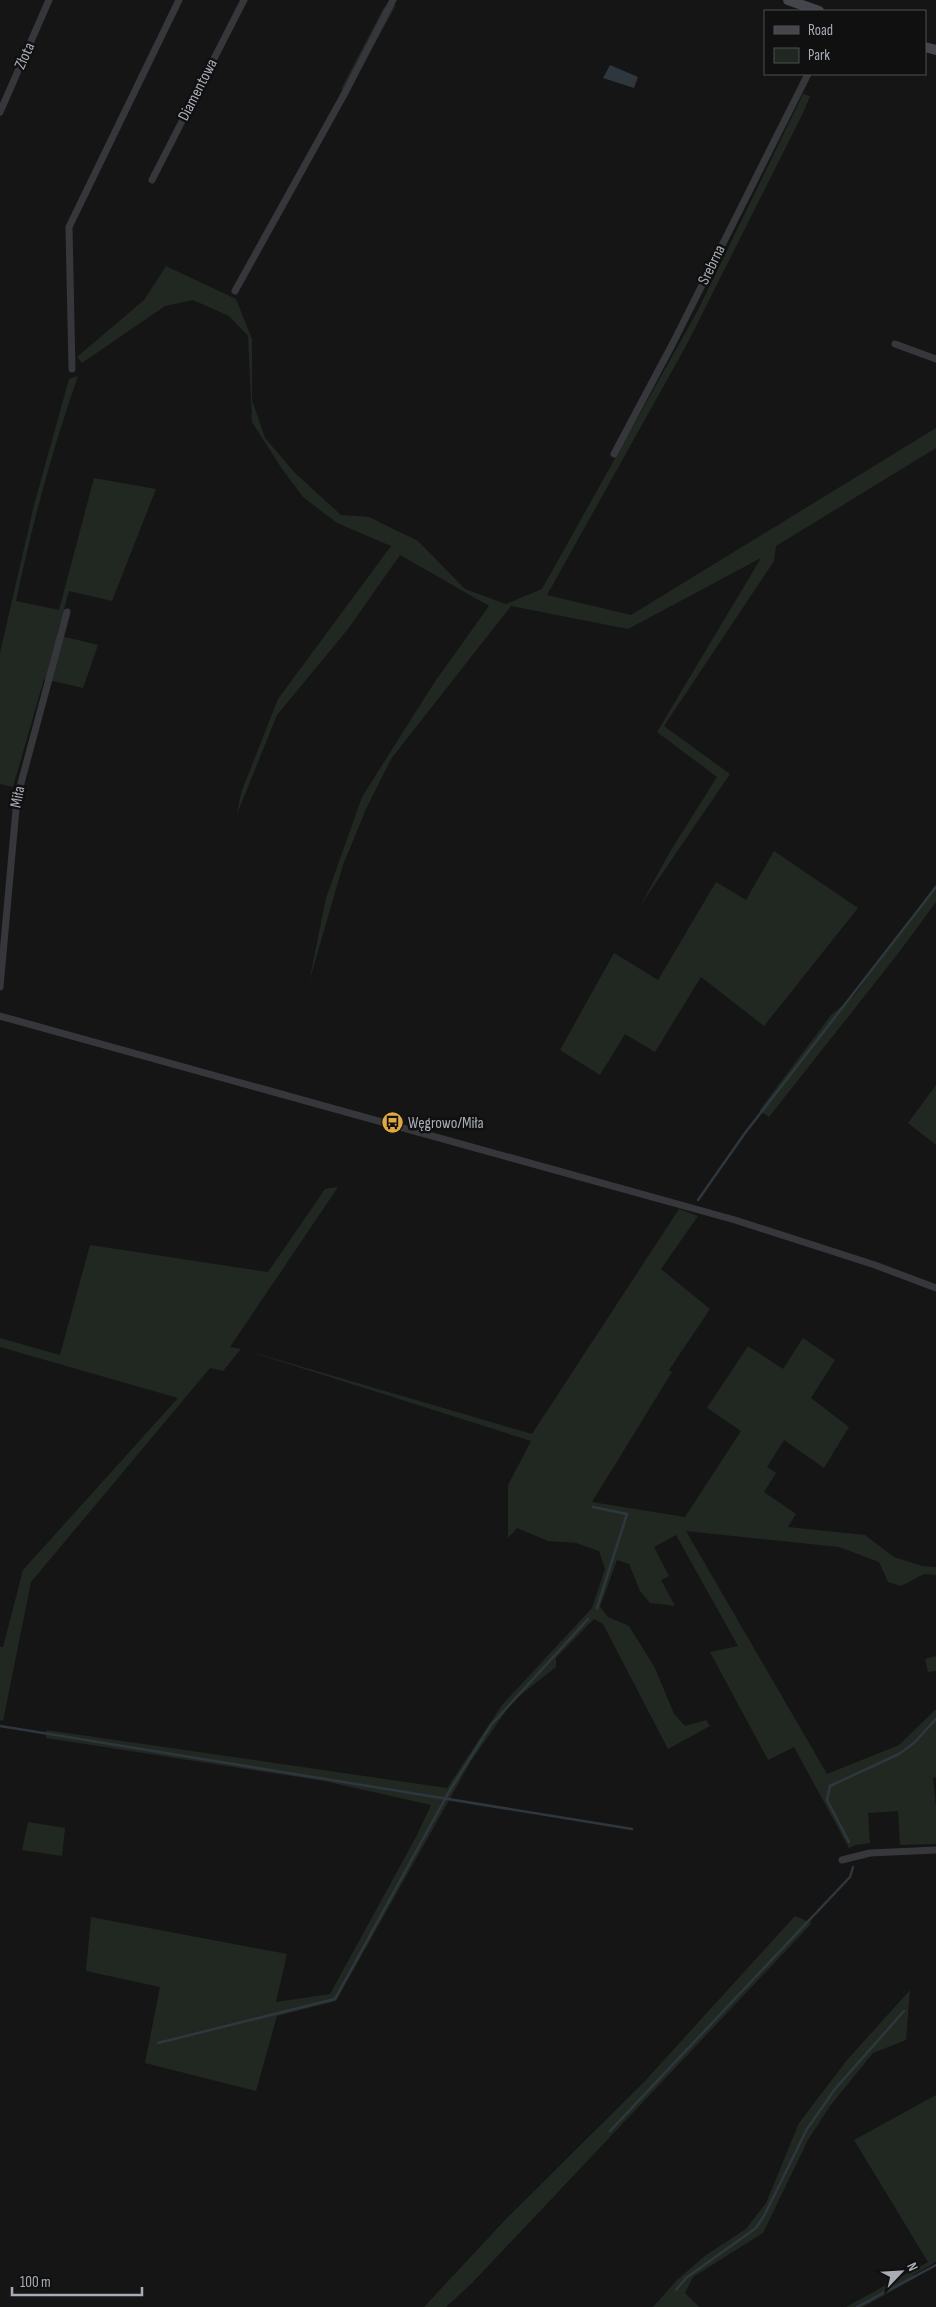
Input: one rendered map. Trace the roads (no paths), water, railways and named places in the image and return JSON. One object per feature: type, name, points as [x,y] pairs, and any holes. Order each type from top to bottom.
[{"type":"street","name":"Złota","points":[[0,112],[49,0]]},
{"type":"street","points":[[72,369],[69,227],[179,0]]},
{"type":"street","name":"Diamentowa","points":[[152,180],[244,0]]},
{"type":"street","points":[[235,291],[346,91],[393,0]]},
{"type":"street","points":[[788,0],[816,10]]},
{"type":"street","name":"Srebrna","points":[[614,454],[673,343],[807,75]]},
{"type":"street","points":[[895,344],[936,359]]},
{"type":"street","name":"Miła","points":[[0,987],[17,798],[67,612]]},
{"type":"street","points":[[0,1016],[735,1220],[874,1265],[936,1288]]},
{"type":"street","points":[[842,1860],[870,1853],[936,1850]]},
{"type":"waterway","points":[[698,1200],[745,1133],[936,887]]},
{"type":"waterway","points":[[593,1507],[627,1514],[597,1608]]},
{"type":"waterway","points":[[158,2043],[335,1999],[450,1790],[491,1725],[588,1619]]},
{"type":"waterway","points":[[849,1842],[827,1800],[830,1786],[899,1754],[914,1743],[936,1719]]},
{"type":"waterway","points":[[0,1726],[632,1829]]},
{"type":"waterway","points":[[610,2131],[850,1877],[853,1867]]},
{"type":"waterway","points":[[676,2290],[686,2278],[756,2228],[764,2216],[807,2129],[835,2089],[904,2011]]},
{"type":"waterway","points":[[857,2307],[936,2265]]},
{"type":"place","name":"Węgrowo/Miła","points":[[392,1123]]}]
